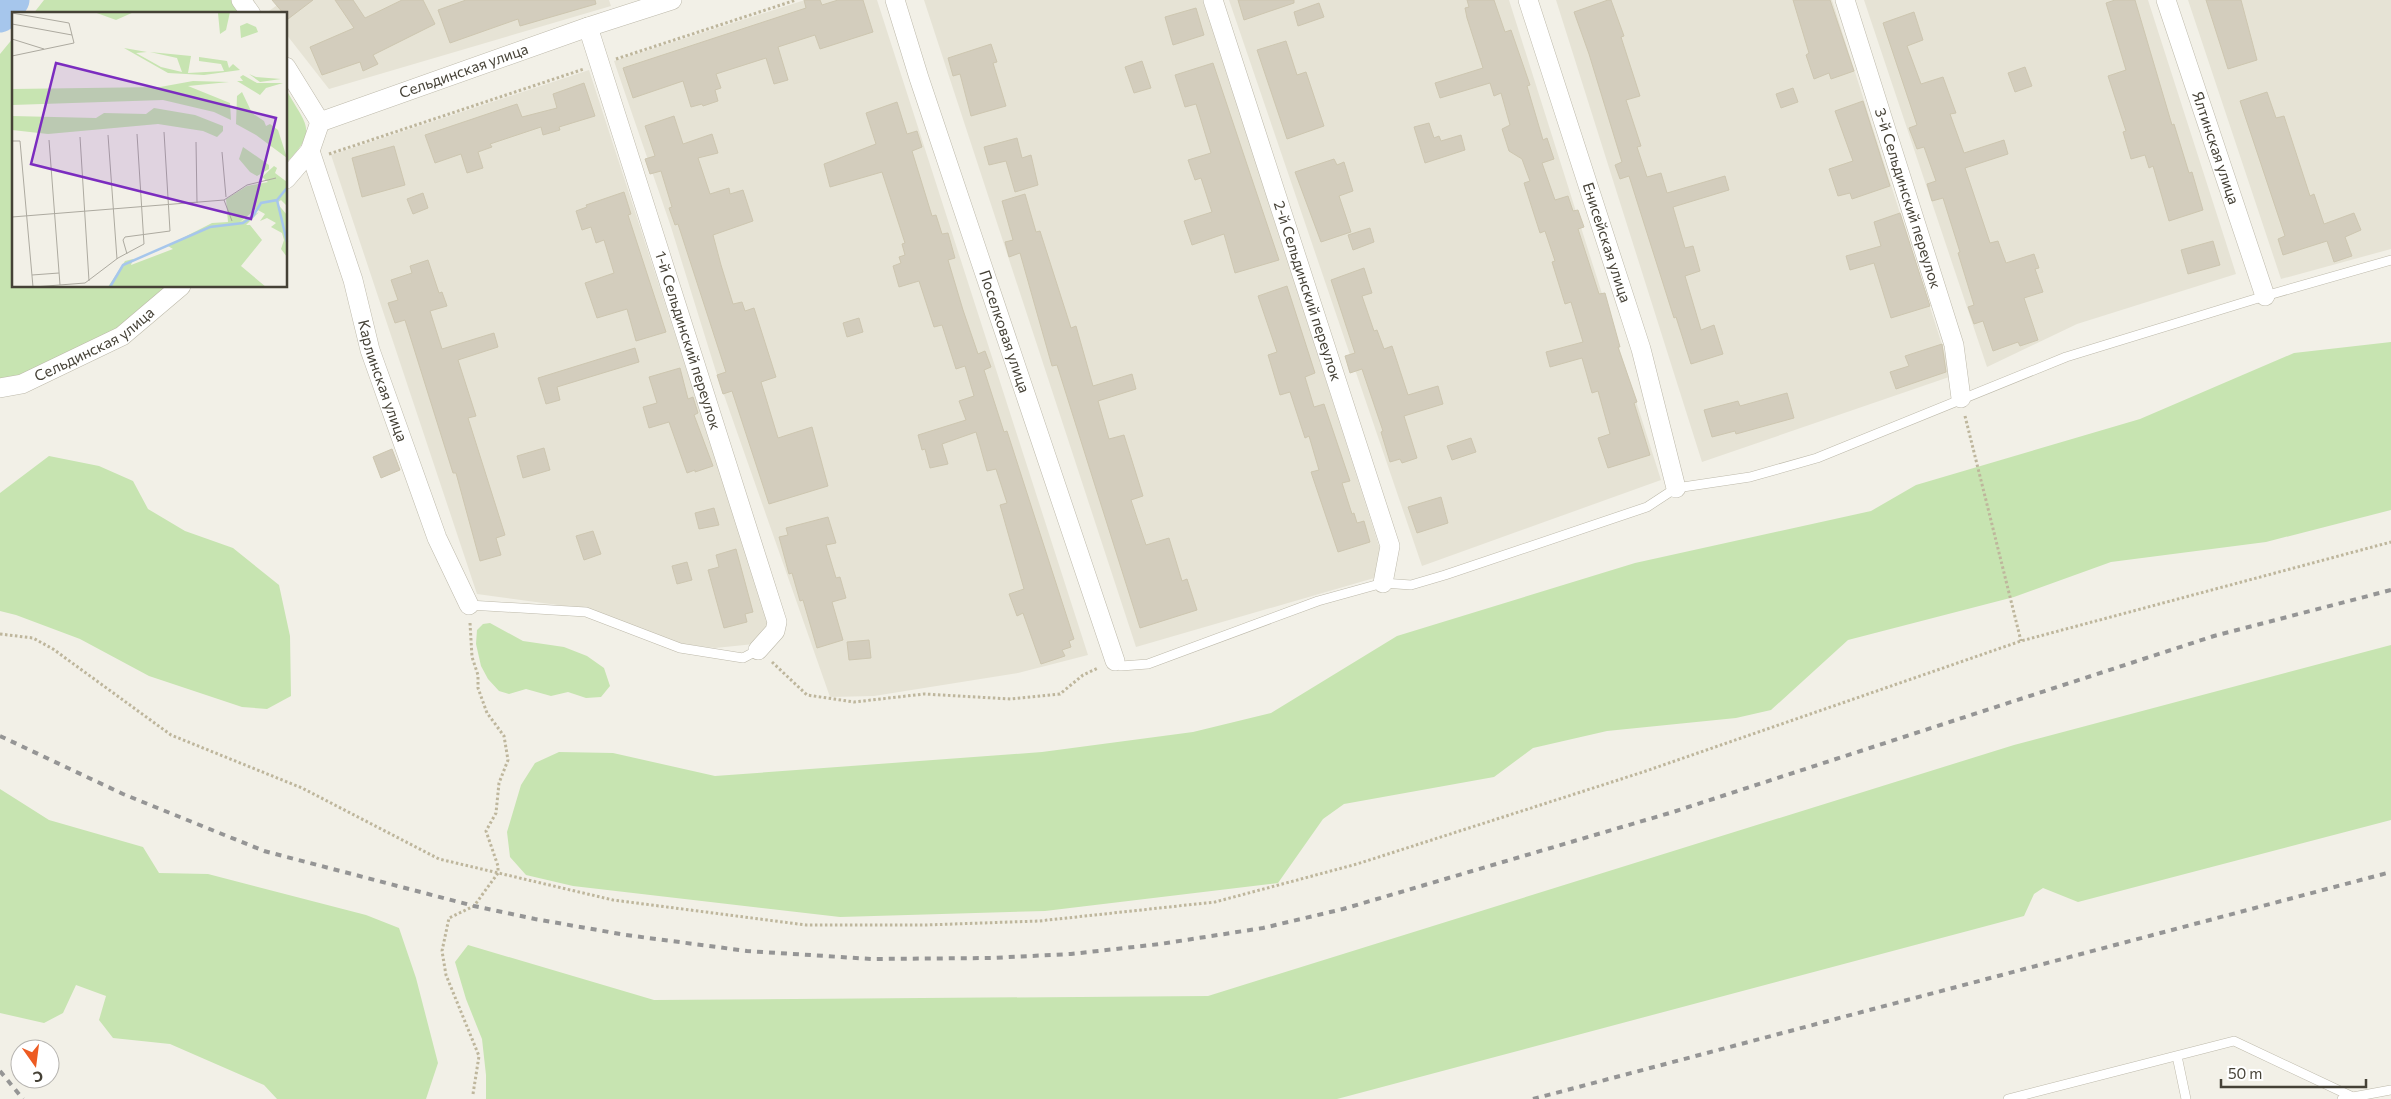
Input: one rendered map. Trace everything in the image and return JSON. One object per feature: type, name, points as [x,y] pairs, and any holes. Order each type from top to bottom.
[{"type":"street","points":[[241,0],[250,12]]},
{"type":"street","name":"Сельдинская улица","points":[[320,122],[588,26],[672,0]]},
{"type":"street","name":"Поселковая улица","points":[[895,0],[919,78],[1115,662]]},
{"type":"street","name":"2-й Сельдинский переулок","points":[[1213,0],[1390,546],[1384,582]]},
{"type":"street","name":"Енисейская улица","points":[[1528,0],[1641,349],[1676,488]]},
{"type":"street","name":"3-й Сельдинский переулок","points":[[1845,0],[1954,345],[1961,398]]},
{"type":"street","name":"Ялтинская улица","points":[[2166,0],[2265,296]]},
{"type":"street","name":"1-й Сельдинский переулок","points":[[588,26],[776,622],[775,631],[758,650]]},
{"type":"street","points":[[288,70],[320,122],[311,155],[288,176]]},
{"type":"street","name":"Карлинская улица","points":[[311,155],[353,280],[370,350],[437,538],[469,605]]},
{"type":"street","name":"Сельдинская улица","points":[[0,388],[22,384],[122,336],[179,288]]},
{"type":"lane","points":[[1115,662],[1122,666],[1148,664],[1318,601],[1384,582],[1410,585],[1446,575],[1647,507],[1676,488],[1750,477],[1817,458],[2066,357],[2265,296],[2391,260]]},
{"type":"lane","points":[[469,605],[586,612],[680,648],[743,658],[758,650]]},
{"type":"lane","points":[[2008,1099],[2234,1041],[2353,1097]]},
{"type":"lane","points":[[2177,1056],[2186,1099]]},
{"type":"lane","points":[[2342,1099],[2391,1090]]},
{"type":"path","points":[[311,155],[796,0]]},
{"type":"path","points":[[1961,398],[2020,641]]},
{"type":"path","points":[[0,634],[33,638],[53,649],[171,735],[302,788],[440,860],[613,900],[806,925],[925,925],[1039,922],[1215,902],[1357,864],[1643,772],[2020,641],[2391,542]]},
{"type":"path","points":[[469,605],[472,657],[478,675],[478,688],[487,713],[504,736],[508,760],[499,783],[496,814],[486,831],[498,866],[498,873],[474,906],[449,918],[442,951],[446,975],[479,1056],[473,1094]]},
{"type":"path","points":[[758,650],[807,695],[854,702],[924,694],[1011,699],[1060,694],[1083,675],[1115,662]]},
{"type":"shaded area","points":[[284,0],[609,0],[611,6],[329,89],[288,37],[288,12],[269,11]]},
{"type":"shaded area","points":[[805,0],[877,0],[1088,655],[1018,673],[874,696],[830,697],[717,375],[671,227],[614,61]]},
{"type":"shaded area","points":[[924,0],[1204,0],[1388,574],[1136,647]]},
{"type":"shaded area","points":[[1229,0],[1509,0],[1661,480],[1422,566]]},
{"type":"shaded area","points":[[1556,0],[1832,0],[1952,376],[1702,462]]},
{"type":"shaded area","points":[[1864,0],[2148,0],[2236,274],[2077,324],[1987,367]]},
{"type":"shaded area","points":[[2188,0],[2391,0],[2391,249],[2281,279]]},
{"type":"shaded area","points":[[589,70],[775,642],[715,648],[675,643],[587,609],[477,594],[331,155]]},
{"type":"green space","points":[[44,0],[232,0],[241,12],[35,12]]},
{"type":"green space","points":[[12,39],[12,288],[165,288],[122,325],[22,378],[0,381],[0,54]]},
{"type":"green space","points":[[288,93],[306,127],[306,134],[297,152],[288,161]]},
{"type":"green space","points":[[2391,342],[2391,510],[2266,542],[2111,562],[2014,597],[1848,640],[1771,710],[1736,718],[1607,731],[1533,748],[1494,777],[1344,804],[1323,819],[1278,883],[1045,911],[840,917],[573,886],[526,875],[510,857],[507,832],[521,785],[535,763],[559,752],[613,753],[715,776],[1042,752],[1193,732],[1271,713],[1397,636],[1635,563],[1871,511],[1916,485],[2140,419],[2294,353]]},
{"type":"green space","points":[[49,456],[99,466],[133,481],[148,509],[185,531],[233,548],[279,585],[290,636],[291,696],[267,709],[242,707],[149,676],[80,639],[16,615],[0,611],[0,493]]},
{"type":"green space","points":[[490,623],[523,641],[564,647],[587,656],[604,668],[610,686],[601,697],[586,698],[568,692],[551,696],[526,689],[509,694],[499,691],[488,679],[481,666],[476,644],[477,630],[483,624]]},
{"type":"green space","points":[[2391,645],[2391,820],[2078,902],[2043,888],[2034,894],[2024,916],[1337,1099],[486,1099],[486,1075],[482,1039],[466,999],[455,962],[468,945],[654,1000],[1208,996],[2014,745]]},
{"type":"green space","points":[[0,789],[49,820],[143,847],[159,873],[208,874],[366,915],[399,928],[416,978],[438,1063],[426,1099],[277,1099],[264,1085],[170,1044],[113,1038],[99,1020],[106,996],[76,985],[63,1013],[44,1023],[0,1013]]},
{"type":"building","points":[[272,0],[313,0],[288,19],[288,12],[282,12]]},
{"type":"building","points":[[335,0],[353,0],[365,18],[402,0],[423,0],[435,24],[373,55],[378,64],[363,71],[360,62],[322,75],[310,47],[354,28]]},
{"type":"building","points":[[466,0],[595,0],[596,4],[520,26],[518,19],[450,43],[438,10]]},
{"type":"building","points":[[804,0],[820,0],[822,5],[838,0],[863,0],[873,32],[820,49],[815,35],[778,47],[788,80],[774,84],[766,58],[716,74],[721,88],[715,90],[718,101],[703,106],[702,104],[691,107],[683,81],[633,98],[623,68],[806,8]]},
{"type":"building","points":[[1238,0],[1294,0],[1294,3],[1244,20]]},
{"type":"building","points":[[1467,0],[1494,0],[1505,32],[1511,30],[1530,85],[1527,86],[1543,140],[1547,138],[1554,159],[1542,163],[1555,200],[1568,196],[1573,211],[1578,210],[1584,227],[1578,229],[1599,294],[1605,293],[1620,347],[1618,347],[1637,402],[1634,403],[1650,455],[1608,468],[1598,438],[1610,434],[1598,391],[1592,393],[1582,358],[1550,367],[1546,352],[1583,342],[1571,302],[1565,304],[1552,262],[1555,261],[1545,231],[1540,233],[1524,183],[1530,181],[1522,159],[1509,151],[1502,129],[1510,125],[1501,93],[1494,96],[1490,83],[1440,98],[1435,83],[1483,68],[1467,18],[1465,8],[1469,7]]},
{"type":"building","points":[[1611,0],[1624,36],[1621,37],[1640,96],[1626,100],[1641,146],[1637,147],[1647,177],[1661,173],[1667,193],[1725,176],[1729,190],[1673,207],[1685,248],[1693,246],[1700,271],[1685,276],[1701,330],[1714,325],[1723,354],[1691,364],[1676,317],[1674,318],[1629,176],[1620,179],[1615,165],[1622,162],[1574,12]]},
{"type":"building","points":[[1793,0],[1830,0],[1854,71],[1831,79],[1829,73],[1814,79],[1806,55],[1809,53]]},
{"type":"building","points":[[2115,0],[2135,0],[2172,125],[2174,124],[2189,173],[2192,172],[2203,210],[2169,221],[2153,166],[2149,168],[2145,155],[2131,159],[2123,132],[2126,131],[2108,76],[2126,70],[2106,3]]},
{"type":"building","points":[[2206,0],[2241,0],[2257,60],[2228,69]]},
{"type":"building","points":[[1319,3],[1324,17],[1298,26],[1294,12]]},
{"type":"building","points":[[1196,8],[1204,35],[1173,45],[1165,17]]},
{"type":"building","points":[[1914,12],[1923,40],[1907,46],[1921,84],[1943,77],[1956,113],[1950,114],[1964,153],[2004,140],[2008,154],[1965,168],[1990,243],[1998,241],[2006,263],[2034,254],[2039,268],[2035,269],[2043,292],[2024,298],[2038,340],[2020,346],[2018,342],[1993,351],[1983,321],[1974,324],[1968,307],[1974,305],[1958,253],[1960,252],[1943,198],[1932,201],[1927,184],[1936,181],[1924,147],[1917,149],[1909,128],[1917,125],[1883,23]]},
{"type":"building","points":[[1286,41],[1297,75],[1306,72],[1324,126],[1287,139],[1257,50]]},
{"type":"building","points":[[991,44],[997,62],[993,63],[1006,106],[971,116],[960,74],[953,76],[948,58]]},
{"type":"building","points":[[1142,61],[1151,88],[1134,93],[1125,67]]},
{"type":"building","points":[[1213,63],[1279,260],[1235,273],[1224,234],[1192,245],[1184,221],[1212,212],[1201,178],[1195,180],[1188,160],[1211,153],[1196,104],[1185,107],[1175,75]]},
{"type":"building","points":[[2025,67],[2032,86],[2015,92],[2008,73]]},
{"type":"building","points":[[584,83],[595,116],[559,127],[560,130],[543,135],[541,127],[490,144],[492,147],[478,152],[483,168],[467,173],[461,154],[435,163],[425,135],[517,104],[522,117],[557,108],[553,94]]},
{"type":"building","points":[[1793,88],[1798,102],[1781,108],[1776,94]]},
{"type":"building","points":[[2267,92],[2276,118],[2284,116],[2310,196],[2314,194],[2324,224],[2354,213],[2361,230],[2345,237],[2352,256],[2334,262],[2327,241],[2283,255],[2278,239],[2285,236],[2240,101]]},
{"type":"building","points":[[1863,101],[1890,186],[1852,199],[1850,193],[1838,196],[1829,169],[1853,161],[1835,111]]},
{"type":"building","points":[[897,102],[907,134],[917,131],[922,147],[912,151],[932,216],[936,215],[942,234],[948,233],[955,258],[948,260],[963,310],[978,354],[985,351],[991,367],[984,370],[1004,432],[1007,431],[1074,639],[1069,641],[1071,647],[1062,650],[1065,656],[1041,664],[1023,613],[1017,616],[1009,594],[1024,589],[1000,505],[1007,503],[996,469],[987,471],[976,432],[942,444],[948,464],[930,468],[925,449],[922,450],[918,435],[966,420],[959,401],[974,396],[965,366],[956,369],[942,325],[934,327],[919,281],[899,287],[893,266],[901,263],[899,257],[905,255],[902,244],[905,243],[882,172],[830,187],[824,164],[876,144],[866,113]]},
{"type":"building","points":[[674,116],[683,144],[712,134],[718,153],[698,158],[710,194],[729,188],[730,194],[743,190],[753,221],[713,235],[721,265],[733,304],[742,302],[745,311],[754,308],[776,377],[761,382],[778,438],[812,427],[828,486],[769,504],[732,391],[723,394],[717,375],[726,372],[678,224],[675,225],[669,208],[672,207],[661,171],[650,174],[645,159],[655,156],[645,126]]},
{"type":"building","points":[[1429,123],[1434,138],[1439,136],[1441,141],[1461,135],[1465,150],[1425,163],[1414,127]]},
{"type":"building","points":[[1017,138],[1022,158],[1031,155],[1038,185],[1015,192],[1006,161],[989,165],[984,147]]},
{"type":"building","points":[[394,146],[405,185],[362,197],[352,158]]},
{"type":"building","points":[[1334,159],[1337,165],[1344,162],[1353,191],[1339,196],[1351,232],[1321,242],[1295,172]]},
{"type":"building","points":[[624,192],[631,214],[628,215],[666,332],[636,341],[627,309],[597,318],[585,283],[614,273],[604,240],[596,243],[591,227],[582,230],[576,211],[587,207],[586,205]]},
{"type":"building","points":[[423,193],[428,208],[413,214],[407,199]]},
{"type":"building","points":[[1025,194],[1036,232],[1040,231],[1071,328],[1076,326],[1093,386],[1132,374],[1136,389],[1098,401],[1109,439],[1124,435],[1143,496],[1131,500],[1146,545],[1169,538],[1182,581],[1187,579],[1197,610],[1140,628],[1057,365],[1052,366],[1020,253],[1009,257],[1005,242],[1013,240],[1002,201]]},
{"type":"building","points":[[1900,213],[1930,306],[1891,318],[1874,263],[1850,270],[1846,256],[1881,246],[1874,222]]},
{"type":"building","points":[[1370,228],[1374,242],[1353,250],[1348,235]]},
{"type":"building","points":[[2213,241],[2220,265],[2188,274],[2181,250]]},
{"type":"building","points":[[428,260],[439,293],[442,292],[447,306],[430,311],[442,349],[494,333],[498,347],[458,360],[476,416],[468,418],[505,535],[496,538],[501,555],[480,561],[456,473],[453,473],[405,320],[395,323],[388,303],[398,300],[391,280],[412,273],[410,266]]},
{"type":"building","points":[[1364,268],[1372,293],[1362,296],[1374,331],[1377,330],[1384,349],[1392,346],[1408,395],[1438,386],[1443,404],[1404,416],[1417,458],[1402,463],[1400,459],[1390,462],[1381,432],[1383,431],[1362,369],[1350,373],[1345,356],[1355,353],[1331,280]]},
{"type":"building","points":[[1287,286],[1315,373],[1305,377],[1314,407],[1324,404],[1350,481],[1342,483],[1352,514],[1354,513],[1357,523],[1364,521],[1370,542],[1338,552],[1311,472],[1319,470],[1309,436],[1305,438],[1290,392],[1280,395],[1268,355],[1277,352],[1258,296]]},
{"type":"building","points":[[859,318],[863,332],[847,337],[843,323]]},
{"type":"building","points":[[1942,344],[1946,372],[1896,389],[1890,372],[1909,366],[1905,356]]},
{"type":"building","points":[[635,348],[639,362],[557,387],[560,400],[546,404],[538,378]]},
{"type":"building","points":[[680,368],[688,399],[693,397],[698,413],[694,415],[713,466],[687,473],[669,422],[649,428],[643,407],[657,403],[649,377]]},
{"type":"building","points":[[1787,393],[1794,418],[1736,434],[1735,431],[1712,437],[1704,410],[1738,401],[1740,406]]},
{"type":"building","points":[[1471,438],[1476,452],[1452,460],[1447,446]]},
{"type":"building","points":[[544,448],[550,470],[523,478],[517,456]]},
{"type":"building","points":[[392,449],[400,470],[381,478],[373,457]]},
{"type":"building","points":[[1441,497],[1448,523],[1417,533],[1408,507]]},
{"type":"building","points":[[714,508],[719,525],[699,529],[695,513]]},
{"type":"building","points":[[828,517],[836,543],[826,545],[836,578],[840,577],[846,598],[832,602],[843,640],[817,648],[803,600],[800,601],[792,573],[789,574],[779,537],[788,535],[786,528]]},
{"type":"building","points":[[593,531],[601,554],[584,560],[576,536]]},
{"type":"building","points":[[736,549],[753,612],[745,614],[747,622],[724,628],[708,570],[719,567],[716,555]]},
{"type":"building","points":[[687,562],[692,580],[677,584],[672,566]]},
{"type":"building","points":[[869,640],[871,658],[849,660],[847,642]]},
{"type":"waterway","points":[[0,15],[12,0]]},
{"type":"railway","points":[[0,736],[123,794],[264,851],[474,906],[535,919],[626,935],[747,951],[872,959],[991,958],[1071,954],[1160,944],[1263,928],[1343,909],[1673,812],[2214,636],[2391,590]]},
{"type":"railway","points":[[1533,1099],[2391,872]]},
{"type":"railway","points":[[0,1071],[23,1099]]}]
